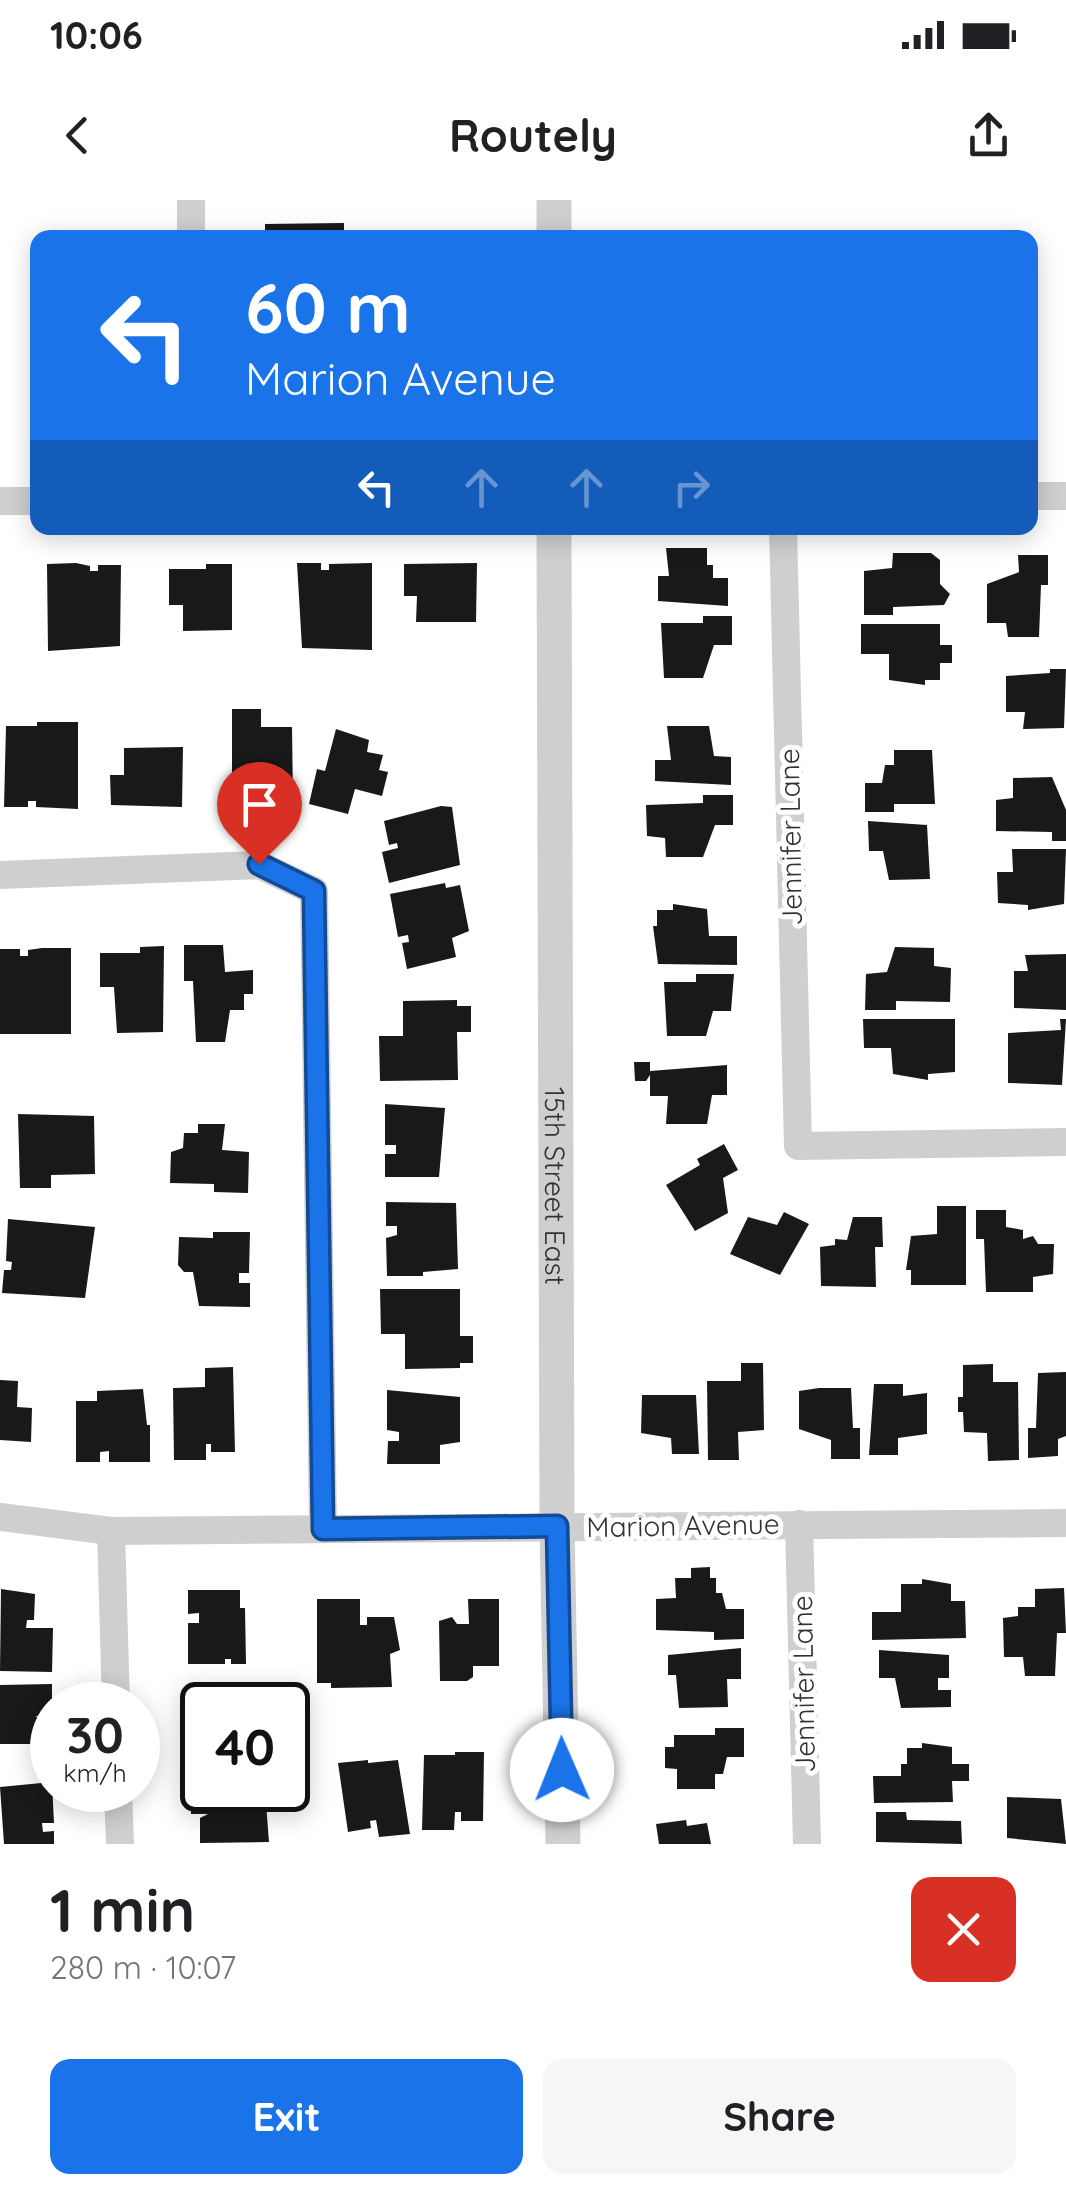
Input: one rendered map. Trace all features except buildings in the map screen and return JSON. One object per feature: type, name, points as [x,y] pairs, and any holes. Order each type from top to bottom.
[{"type":"street","points":[[190,200],[190,230]]},
{"type":"street","points":[[554,200],[554,230]]},
{"type":"street","points":[[1038,496],[1066,496]]},
{"type":"street","points":[[0,501],[30,501]]},
{"type":"street","name":"15th Street East","points":[[554,535],[557,1526],[563,1844]]},
{"type":"street","name":"Jennifer Lane","points":[[783,535],[798,1146],[1066,1142]]},
{"type":"street","points":[[0,875],[259,864],[314,891],[323,1529]]},
{"type":"street","name":"Marion Avenue","points":[[0,1517],[111,1531],[1066,1523]]},
{"type":"street","name":"Jennifer Lane","points":[[798,1524],[806,1844]]},
{"type":"street","points":[[111,1531],[115,1682]]},
{"type":"street","points":[[119,1812],[120,1844]]},
{"type":"route","points":[[259,864],[314,891],[323,1529],[557,1526],[562,1770]]}]
